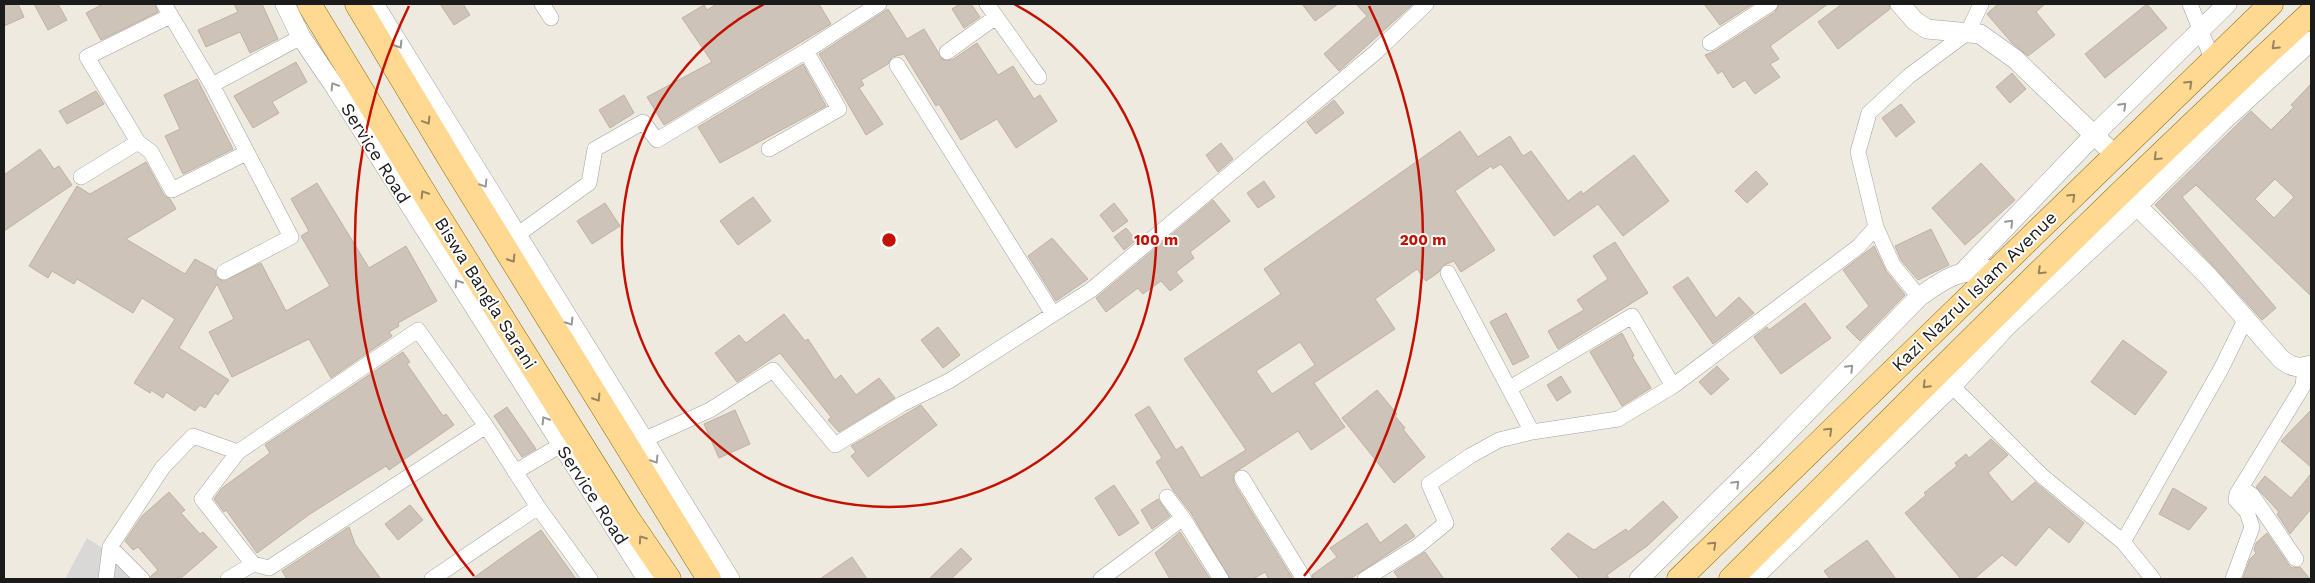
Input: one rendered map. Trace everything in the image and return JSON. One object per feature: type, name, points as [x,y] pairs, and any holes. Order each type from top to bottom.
[{"type":"main road","name":"Biswa Bangla Sarani","points":[[309,4],[323,30],[621,508],[669,579]]},
{"type":"main road","name":"Kazi Nazrul Islam Avenue","points":[[1679,579],[2271,4]]},
{"type":"main road","points":[[373,5],[453,164],[702,551],[709,579]]},
{"type":"main road","name":"Kazi Nazrul Islam Avenue","points":[[1731,579],[2016,294],[2214,102],[2311,13]]},
{"type":"street","name":"Service Road","points":[[285,4],[301,37],[314,54],[646,579]]},
{"type":"street","points":[[542,4],[551,18]]},
{"type":"street","points":[[516,236],[589,183],[595,150],[643,122],[657,140],[806,51],[879,4]]},
{"type":"street","points":[[987,4],[1039,77]]},
{"type":"street","points":[[643,440],[710,410],[773,370],[835,444],[902,404],[948,381],[1091,290],[1376,52],[1426,4]]},
{"type":"street","points":[[1710,43],[1770,4]]},
{"type":"street","points":[[1900,4],[1915,21],[1927,29],[1980,34],[2015,59],[2115,155]]},
{"type":"street","points":[[1919,297],[1893,265],[1876,227],[1858,152],[1869,113],[1910,76],[1968,32],[1981,4]]},
{"type":"street","points":[[2190,4],[2213,61]]},
{"type":"street","points":[[1964,271],[2094,135],[2227,4]]},
{"type":"street","points":[[373,5],[643,440],[702,551],[730,579]]},
{"type":"street","points":[[224,272],[291,237],[212,85],[167,10],[87,57],[138,142],[151,152],[172,190],[246,153]]},
{"type":"street","points":[[947,52],[996,17]]},
{"type":"street","points":[[314,54],[323,30]]},
{"type":"street","points":[[212,85],[301,37]]},
{"type":"street","points":[[1752,579],[1952,386],[2006,327],[2137,206],[2222,122],[2311,41]]},
{"type":"street","points":[[769,149],[838,109],[806,51]]},
{"type":"street","points":[[896,65],[1053,314]]},
{"type":"street","points":[[81,177],[138,142]]},
{"type":"street","points":[[2137,206],[2207,275],[2281,360],[2289,366],[2308,366],[2303,386],[2241,488],[2236,500],[2248,512],[2252,527],[2233,579]]},
{"type":"street","points":[[1365,579],[1418,546],[1446,522],[1429,484],[1470,456],[1499,440],[1532,432],[1618,419],[1673,386],[1858,247],[1876,227]]},
{"type":"street","points":[[1639,579],[1767,453],[1919,297],[1942,280],[1964,271],[1998,269]]},
{"type":"street","points":[[1448,273],[1532,432]]},
{"type":"street","points":[[1510,388],[1632,316],[1673,386]]},
{"type":"street","points":[[2124,542],[2221,370],[2245,320]]},
{"type":"street","points":[[486,426],[273,574],[253,564],[202,499],[238,452],[418,330],[486,426],[538,507],[590,579]]},
{"type":"street","points":[[1952,386],[2042,476],[2124,542],[2153,579]]},
{"type":"street","points":[[106,579],[110,547],[163,467],[193,436],[238,452]]},
{"type":"street","points":[[515,472],[561,445]]},
{"type":"street","points":[[1242,478],[1304,579]]},
{"type":"street","points":[[2241,488],[2252,495],[2296,558]]},
{"type":"street","points":[[1167,496],[1221,579]]},
{"type":"street","points":[[432,579],[538,507]]},
{"type":"street","points":[[1100,579],[1183,518]]},
{"type":"street","points":[[110,547],[142,579]]},
{"type":"street","points":[[228,579],[253,564]]},
{"type":"shaded area","points":[[87,538],[141,573],[139,579],[65,579]]},
{"type":"building","points":[[4,4],[18,4],[24,17],[4,26]]},
{"type":"building","points":[[34,4],[58,4],[67,20],[48,30]]},
{"type":"building","points":[[103,4],[155,4],[158,12],[101,40],[86,13]]},
{"type":"building","points":[[234,4],[262,4],[278,39],[250,53],[240,32],[206,47],[198,30],[238,12]]},
{"type":"building","points":[[440,4],[463,4],[470,15],[454,25]]},
{"type":"building","points":[[717,4],[819,4],[831,24],[664,125],[647,97],[712,62],[682,18],[704,5],[707,10]]},
{"type":"building","points":[[960,4],[971,4],[980,17],[964,28],[952,9]]},
{"type":"building","points":[[1302,4],[1338,4],[1315,21]]},
{"type":"building","points":[[1356,4],[1413,4],[1339,71],[1324,54],[1367,16]]},
{"type":"building","points":[[1704,4],[1753,4],[1720,25]]},
{"type":"building","points":[[1779,4],[1828,4],[1770,46],[1779,59],[1770,64],[1780,77],[1755,94],[1745,80],[1733,88],[1722,71],[1718,74],[1705,55],[1715,51],[1775,12]]},
{"type":"building","points":[[1842,4],[1889,4],[1890,9],[1838,49],[1818,22]]},
{"type":"building","points":[[1998,4],[2045,4],[2036,12],[2055,35],[2028,56],[2012,43],[1987,14]]},
{"type":"building","points":[[2147,4],[2167,28],[2105,78],[2085,54]]},
{"type":"building","points":[[888,9],[907,39],[924,29],[943,60],[952,60],[977,43],[998,75],[1013,66],[1034,99],[1040,95],[1057,121],[1016,148],[997,119],[961,140],[939,104],[936,106],[904,54],[892,57],[888,64],[861,80],[864,85],[859,88],[883,124],[866,135],[819,54]]},
{"type":"building","points":[[296,62],[307,82],[272,102],[279,113],[253,128],[234,96]]},
{"type":"building","points":[[803,64],[826,106],[720,163],[698,127]]},
{"type":"building","points":[[2012,73],[2026,89],[2010,103],[1996,87]]},
{"type":"building","points":[[197,79],[233,149],[183,174],[165,136],[180,129],[164,95]]},
{"type":"building","points":[[2311,84],[2311,296],[2196,185],[2182,197],[2276,308],[2262,320],[2155,205],[2251,111],[2271,130],[2294,107],[2291,105]],"holes":[[[2275,179],[2294,197],[2274,218],[2255,199]]]},
{"type":"building","points":[[96,91],[104,104],[67,124],[59,111]]},
{"type":"building","points":[[624,95],[634,113],[610,128],[599,110]]},
{"type":"building","points":[[1334,100],[1344,113],[1316,134],[1307,122]]},
{"type":"building","points":[[1901,104],[1915,122],[1896,137],[1882,118]]},
{"type":"building","points":[[1460,131],[1478,157],[1510,136],[1523,156],[1531,151],[1568,201],[1581,191],[1583,194],[1634,155],[1669,201],[1623,236],[1598,204],[1554,236],[1501,164],[1493,169],[1491,166],[1455,191],[1495,250],[1461,272],[1454,261],[1444,265],[1439,272],[1426,281],[1417,269],[1375,299],[1395,329],[1314,383],[1345,427],[1311,450],[1298,431],[1234,473],[1234,483],[1293,579],[1269,579],[1265,572],[1253,579],[1230,579],[1191,513],[1173,490],[1156,462],[1162,458],[1135,415],[1149,406],[1176,450],[1182,446],[1201,478],[1246,450],[1184,359],[1281,294],[1264,269]],"holes":[[[1300,342],[1315,365],[1272,394],[1256,371]]]},
{"type":"building","points":[[1221,143],[1233,159],[1218,172],[1206,155]]},
{"type":"building","points":[[40,149],[54,169],[59,166],[72,185],[4,231],[4,175]]},
{"type":"building","points":[[146,162],[164,195],[170,199],[176,209],[126,239],[185,274],[195,259],[215,270],[216,277],[223,281],[261,263],[286,311],[330,286],[301,236],[309,231],[291,199],[317,183],[369,268],[406,246],[437,301],[398,323],[399,326],[389,332],[392,336],[331,378],[309,339],[232,377],[209,332],[234,319],[217,284],[179,348],[229,380],[218,395],[215,393],[205,408],[200,405],[195,411],[166,392],[163,398],[151,390],[150,393],[134,383],[175,319],[142,298],[133,313],[77,279],[74,284],[52,271],[48,278],[29,266],[77,186],[90,194]]},
{"type":"building","points":[[1981,163],[2015,200],[1965,245],[1932,208]]},
{"type":"building","points":[[1756,171],[1768,184],[1747,203],[1735,191]]},
{"type":"building","points":[[1264,181],[1275,197],[1258,208],[1247,193]]},
{"type":"building","points":[[753,197],[771,221],[738,245],[720,221]]},
{"type":"building","points":[[1213,200],[1230,221],[1190,252],[1194,258],[1176,272],[1183,281],[1170,291],[1161,281],[1143,294],[1138,288],[1106,312],[1096,298]]},
{"type":"building","points":[[605,203],[620,226],[592,244],[577,221]]},
{"type":"building","points":[[1114,203],[1128,221],[1113,232],[1100,215]]},
{"type":"building","points":[[1126,228],[1136,240],[1124,250],[1114,237]]},
{"type":"building","points":[[1931,229],[1949,265],[1918,280],[1901,260],[1895,246]]},
{"type":"building","points":[[1052,238],[1088,279],[1056,301],[1028,256]]},
{"type":"building","points":[[1615,242],[1648,293],[1558,349],[1548,331],[1584,310],[1577,300],[1608,279],[1593,256]]},
{"type":"building","points":[[1874,246],[1886,271],[1905,295],[1860,341],[1846,327],[1869,306],[1843,270]]},
{"type":"building","points":[[1688,277],[1716,318],[1739,297],[1754,313],[1713,344],[1673,287]]},
{"type":"building","points":[[1805,303],[1831,338],[1781,374],[1754,337],[1767,327],[1769,330]]},
{"type":"building","points":[[1506,313],[1529,357],[1513,365],[1490,322]]},
{"type":"building","points":[[784,314],[805,341],[808,339],[835,380],[841,375],[856,395],[879,378],[895,398],[839,432],[828,420],[831,417],[780,353],[737,382],[715,353],[739,335],[746,343]]},
{"type":"building","points":[[938,327],[960,355],[943,368],[921,340]]},
{"type":"building","points":[[1622,333],[1634,356],[1632,357],[1651,388],[1622,406],[1590,352]]},
{"type":"building","points":[[2123,340],[2167,372],[2135,415],[2091,382]]},
{"type":"building","points":[[403,352],[410,362],[407,364],[443,416],[446,414],[454,425],[389,470],[386,466],[310,514],[257,553],[226,510],[224,512],[214,499],[222,488],[270,453],[265,445]]},
{"type":"building","points":[[1717,366],[1729,379],[1711,395],[1699,382]]},
{"type":"building","points":[[1561,376],[1571,392],[1557,401],[1547,385]]},
{"type":"building","points":[[1377,390],[1397,414],[1395,416],[1405,428],[1403,429],[1425,457],[1394,483],[1342,418]]},
{"type":"building","points":[[921,405],[937,425],[868,477],[851,456],[856,452],[851,446]]},
{"type":"building","points":[[507,407],[536,449],[522,457],[494,416]]},
{"type":"building","points":[[735,410],[750,444],[719,458],[704,424]]},
{"type":"building","points":[[2311,410],[2311,467],[2281,441]]},
{"type":"building","points":[[1991,439],[2008,455],[1988,473],[2012,502],[2035,482],[2084,523],[2069,543],[2049,527],[2016,566],[2002,555],[1974,579],[1961,579],[1905,513],[1926,495],[1924,493],[1957,466],[1955,463],[1966,454],[1969,458]]},
{"type":"building","points":[[2311,474],[2311,509],[2290,534],[2277,514],[2279,512],[2256,487],[2265,476],[2291,498]]},
{"type":"building","points":[[1114,485],[1139,523],[1119,536],[1095,498]]},
{"type":"building","points":[[2173,488],[2207,508],[2189,530],[2159,514]]},
{"type":"building","points":[[169,492],[185,510],[181,513],[200,534],[203,532],[217,547],[180,579],[151,579],[151,576],[158,570],[138,547],[133,550],[125,541],[142,516]]},
{"type":"building","points":[[1158,499],[1170,516],[1152,529],[1141,510]]},
{"type":"building","points":[[1663,501],[1678,517],[1647,546],[1607,575],[1609,579],[1580,579],[1551,549],[1568,533],[1594,550],[1626,529],[1628,532]]},
{"type":"building","points":[[410,505],[423,520],[398,540],[385,524]]},
{"type":"building","points":[[1367,523],[1380,543],[1406,524],[1415,536],[1350,579],[1313,579],[1312,575],[1337,557],[1330,548]]},
{"type":"building","points":[[349,527],[355,544],[381,579],[287,579],[282,571]]},
{"type":"building","points":[[541,530],[576,579],[472,579],[508,553]]},
{"type":"building","points":[[1180,532],[1210,579],[1170,579],[1155,553]]},
{"type":"building","points":[[2267,533],[2289,565],[2292,568],[2300,567],[2310,579],[2243,578],[2250,559],[2256,553],[2254,550],[2256,543]]},
{"type":"building","points":[[1867,540],[1896,579],[1830,579],[1824,571]]},
{"type":"building","points":[[961,548],[972,559],[951,579],[929,579]]},
{"type":"building","points":[[1425,552],[1444,579],[1399,579],[1394,572]]},
{"type":"building","points":[[852,557],[867,579],[820,579]]}]
